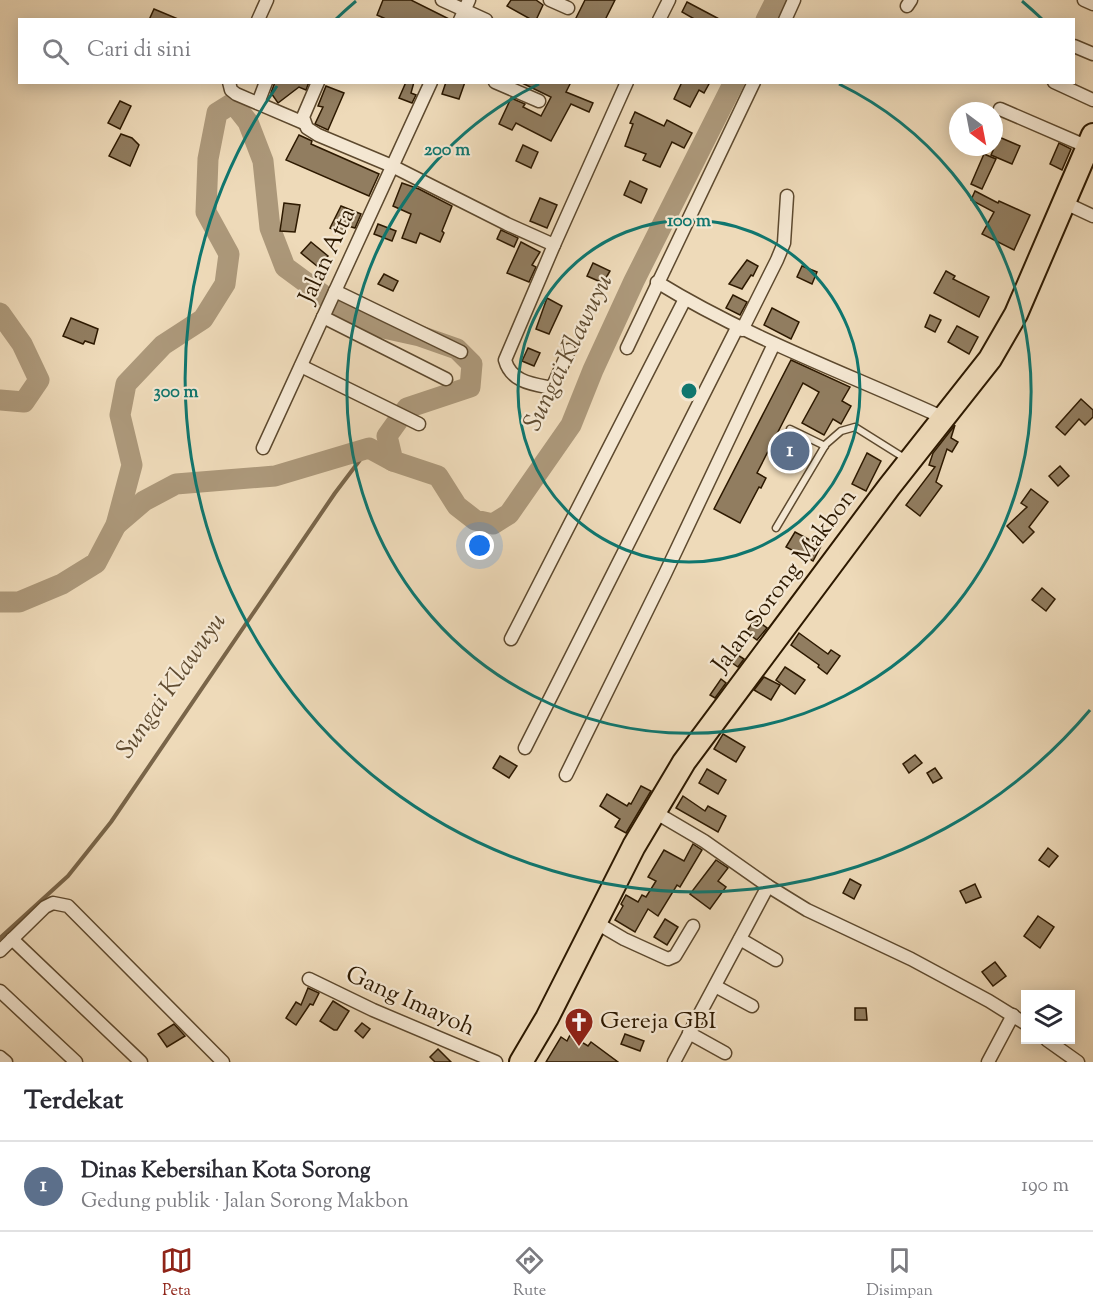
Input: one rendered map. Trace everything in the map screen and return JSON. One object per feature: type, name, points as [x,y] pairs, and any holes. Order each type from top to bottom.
[{"type":"highway","name":"Jalan Sorong Makbon","points":[[521,1062],[547,1018],[653,811],[684,762],[767,648],[909,461],[990,359],[1016,314],[1090,141]]},
{"type":"street","points":[[259,18],[267,0]]},
{"type":"street","points":[[442,0],[482,18]]},
{"type":"street","points":[[550,0],[568,8]]},
{"type":"street","points":[[660,18],[669,0]]},
{"type":"street","points":[[785,18],[794,0]]},
{"type":"street","points":[[1084,0],[1093,4]]},
{"type":"street","points":[[1075,46],[1093,54]]},
{"type":"street","points":[[230,84],[231,90],[236,94],[304,123]]},
{"type":"street","points":[[258,103],[265,84]]},
{"type":"street","points":[[317,84],[304,112],[304,123],[307,129],[392,166],[554,245]]},
{"type":"street","name":"Jalan Atta","points":[[263,448],[430,84]]},
{"type":"street","points":[[500,84],[538,101]]},
{"type":"street","points":[[570,350],[552,388],[514,377],[508,371],[505,360],[626,84]]},
{"type":"street","points":[[627,348],[753,84]]},
{"type":"street","points":[[1058,84],[1093,100]]},
{"type":"street","points":[[1003,110],[1090,141]]},
{"type":"street","points":[[525,748],[777,260],[784,243],[787,196]]},
{"type":"street","points":[[1063,202],[1093,216]]},
{"type":"street","points":[[657,282],[740,329],[944,418]]},
{"type":"street","points":[[335,291],[461,352]]},
{"type":"street","points":[[511,639],[685,299]]},
{"type":"street","points":[[323,317],[446,379]]},
{"type":"street","points":[[566,775],[774,344]]},
{"type":"street","points":[[301,366],[419,424]]},
{"type":"street","points":[[653,811],[704,841],[807,910],[911,959],[1021,1021]]},
{"type":"street","points":[[674,1062],[768,886]]},
{"type":"street","points":[[0,951],[45,907],[53,903],[68,906],[223,1062]]},
{"type":"street","points":[[595,922],[624,939],[668,959],[675,956],[693,927]]},
{"type":"street","points":[[12,939],[141,1062]]},
{"type":"street","points":[[740,939],[776,960]]},
{"type":"street","name":"Gang Imayoh","points":[[309,979],[373,1011],[496,1062]]},
{"type":"street","points":[[715,986],[752,1006]]},
{"type":"street","points":[[0,991],[76,1062]]},
{"type":"street","points":[[988,1062],[1013,1015]]},
{"type":"street","points":[[689,1033],[725,1053]]},
{"type":"street","points":[[1053,1044],[1078,1062]]},
{"type":"street","points":[[0,1057],[6,1062]]},
{"type":"lane","points":[[776,528],[825,446],[841,431],[855,428],[909,461]]},
{"type":"lane","points":[[790,429],[825,446]]},
{"type":"building","points":[[383,0],[411,0],[447,18],[384,18],[377,15]]},
{"type":"building","points":[[511,0],[536,0],[543,5],[537,18],[528,18],[507,6]]},
{"type":"building","points":[[585,0],[615,0],[606,18],[576,18]]},
{"type":"building","points":[[687,2],[717,18],[692,18],[682,12]]},
{"type":"building","points":[[154,9],[176,18],[150,18]]},
{"type":"building","points":[[274,84],[308,84],[306,90],[299,87],[278,103],[271,93]]},
{"type":"building","points":[[405,84],[413,84],[411,93],[416,95],[412,103],[399,98]]},
{"type":"building","points":[[445,84],[464,84],[459,99],[442,94]]},
{"type":"building","points":[[524,84],[570,84],[566,92],[593,103],[589,112],[571,104],[551,141],[516,123],[512,130],[499,124],[511,98],[525,104],[523,107],[541,116],[551,97]]},
{"type":"building","points":[[681,84],[709,84],[704,93],[699,90],[690,107],[674,99]]},
{"type":"building","points":[[326,86],[344,93],[328,130],[315,124],[323,107],[318,106]]},
{"type":"building","points":[[120,101],[131,106],[120,129],[108,123]]},
{"type":"building","points":[[635,112],[664,126],[667,120],[692,133],[684,148],[672,142],[660,167],[643,160],[646,154],[625,146]]},
{"type":"building","points":[[121,134],[132,138],[139,145],[130,166],[109,156]]},
{"type":"building","points":[[299,135],[312,141],[311,144],[379,174],[369,196],[286,160]]},
{"type":"building","points":[[1003,139],[1020,146],[1012,164],[993,156],[1003,156]]},
{"type":"building","points":[[1059,143],[1071,149],[1062,170],[1050,164]]},
{"type":"building","points":[[523,145],[538,152],[531,168],[516,161]]},
{"type":"building","points":[[983,156],[996,159],[982,189],[971,184]]},
{"type":"building","points":[[630,181],[647,189],[641,203],[624,195]]},
{"type":"building","points":[[402,183],[452,206],[440,242],[420,233],[416,243],[402,238],[411,214],[393,206]]},
{"type":"building","points":[[975,191],[1030,215],[1014,250],[982,234],[994,212],[971,200]]},
{"type":"building","points":[[540,198],[557,205],[547,228],[530,221]]},
{"type":"building","points":[[284,203],[300,205],[295,232],[280,231]]},
{"type":"building","points":[[341,206],[361,214],[355,228],[348,226],[344,234],[330,228]]},
{"type":"building","points":[[378,224],[396,231],[392,241],[374,234]]},
{"type":"building","points":[[501,230],[518,238],[514,247],[497,239]]},
{"type":"building","points":[[311,242],[328,256],[317,266],[301,253]]},
{"type":"building","points":[[521,242],[540,252],[532,265],[536,267],[529,282],[507,273]]},
{"type":"building","points":[[747,260],[758,266],[753,276],[751,275],[742,289],[729,284]]},
{"type":"building","points":[[593,263],[610,271],[603,283],[587,276]]},
{"type":"building","points":[[802,266],[817,272],[812,284],[797,277]]},
{"type":"building","points":[[946,271],[955,276],[953,279],[989,297],[979,317],[934,293]]},
{"type":"building","points":[[384,274],[398,281],[393,291],[378,284]]},
{"type":"building","points":[[733,295],[747,302],[740,315],[726,308]]},
{"type":"building","points":[[547,298],[562,306],[549,334],[536,329]]},
{"type":"building","points":[[772,308],[799,322],[791,339],[764,325]]},
{"type":"building","points":[[930,315],[941,320],[935,332],[925,327]]},
{"type":"building","points":[[71,318],[98,329],[94,344],[85,341],[83,344],[63,336]]},
{"type":"building","points":[[957,326],[978,337],[969,354],[948,342]]},
{"type":"building","points":[[528,348],[540,353],[534,366],[522,361]]},
{"type":"building","points":[[791,360],[850,387],[842,401],[851,406],[841,424],[833,419],[824,435],[802,423],[819,392],[803,383],[757,473],[766,478],[740,523],[714,509]]},
{"type":"building","points":[[1081,399],[1093,410],[1093,417],[1085,425],[1079,419],[1065,435],[1056,427]]},
{"type":"building","points":[[955,425],[951,438],[958,442],[952,452],[947,449],[936,482],[942,486],[920,516],[906,505],[935,467],[929,465],[933,453]]},
{"type":"building","points":[[867,453],[881,461],[866,491],[852,484]]},
{"type":"building","points":[[1060,466],[1069,476],[1058,486],[1049,476]]},
{"type":"building","points":[[1031,489],[1048,502],[1029,527],[1034,532],[1023,543],[1007,526],[1027,507],[1021,503]]},
{"type":"building","points":[[795,532],[821,546],[813,561],[786,547]]},
{"type":"building","points":[[1042,588],[1055,599],[1046,611],[1032,600]]},
{"type":"building","points":[[755,619],[767,628],[757,640],[746,632]]},
{"type":"building","points":[[799,633],[828,654],[831,650],[840,656],[827,674],[818,667],[819,665],[791,645]]},
{"type":"building","points":[[733,652],[744,659],[738,667],[728,660]]},
{"type":"building","points":[[785,667],[805,680],[795,694],[776,680]]},
{"type":"building","points":[[764,677],[780,685],[771,700],[754,690]]},
{"type":"building","points":[[721,679],[726,683],[715,698],[710,695]]},
{"type":"building","points":[[723,734],[745,747],[736,762],[714,749]]},
{"type":"building","points":[[915,755],[922,763],[909,773],[903,764]]},
{"type":"building","points":[[500,756],[517,766],[509,778],[493,768]]},
{"type":"building","points":[[935,768],[942,778],[933,783],[927,773]]},
{"type":"building","points":[[707,769],[726,780],[718,794],[699,783]]},
{"type":"building","points":[[641,786],[651,791],[626,833],[615,827],[620,819],[600,806],[607,794],[627,806],[631,804]]},
{"type":"building","points":[[683,796],[705,811],[708,806],[726,816],[718,832],[676,808]]},
{"type":"building","points":[[693,844],[702,850],[680,887],[677,885],[658,916],[648,909],[635,932],[615,920],[626,895],[638,902],[642,895],[646,897],[656,881],[648,877],[664,850],[684,861]]},
{"type":"building","points":[[1048,848],[1058,856],[1049,867],[1039,860]]},
{"type":"building","points":[[716,860],[728,868],[718,881],[726,887],[710,909],[690,894]]},
{"type":"building","points":[[850,879],[861,885],[854,899],[843,893]]},
{"type":"building","points":[[975,884],[981,897],[966,903],[960,891]]},
{"type":"building","points":[[1038,916],[1054,927],[1040,948],[1024,936]]},
{"type":"building","points":[[665,919],[678,927],[667,945],[654,937]]},
{"type":"building","points":[[995,962],[1006,976],[993,986],[982,972]]},
{"type":"building","points":[[308,988],[319,993],[313,1005],[310,1004],[296,1025],[286,1018],[296,1002],[301,1005]]},
{"type":"building","points":[[333,1001],[349,1011],[337,1030],[320,1021]]},
{"type":"building","points":[[855,1008],[866,1008],[867,1020],[855,1020]]},
{"type":"building","points":[[362,1023],[370,1029],[363,1038],[355,1031]]},
{"type":"building","points":[[174,1024],[185,1036],[167,1047],[158,1034]]},
{"type":"building","points":[[625,1034],[644,1041],[640,1051],[621,1044]]},
{"type":"building","name":"Gereja GBI","points":[[570,1035],[588,1046],[591,1042],[618,1062],[546,1062],[561,1037],[567,1041]]},
{"type":"building","points":[[438,1049],[451,1062],[435,1062],[430,1057]]},
{"type":"waterway","name":"Sungai Klawuyu","points":[[767,18],[776,0]]},
{"type":"waterway","name":"Sungai Klawuyu","points":[[0,602],[19,602],[62,584],[96,563],[116,525],[132,465],[120,415],[126,384],[163,345],[203,319],[225,284],[229,254],[206,212],[208,159],[217,113],[233,103],[248,122],[263,161],[270,228],[285,267],[361,323],[420,336],[457,349],[472,364],[470,387],[407,408],[387,436],[393,461],[438,476],[457,506],[475,520],[493,524],[509,514],[571,425],[593,370],[634,281],[733,84]]},
{"type":"waterway","name":"Sungai Klawuyu","points":[[0,313],[22,344],[39,380],[24,402],[0,400]]},
{"type":"waterway","name":"Sungai Klawuyu","points":[[0,938],[68,876],[111,822],[335,493],[369,448]]},
{"type":"waterway","name":"Sungai Klawuyu","points":[[116,525],[144,501],[176,484],[275,476],[369,448],[393,461]]},
{"type":"place","name":"Dinas Kebersihan Kota Sorong","points":[[790,451]]},
{"type":"place","name":"Gereja GBI","points":[[579,1048]]}]
